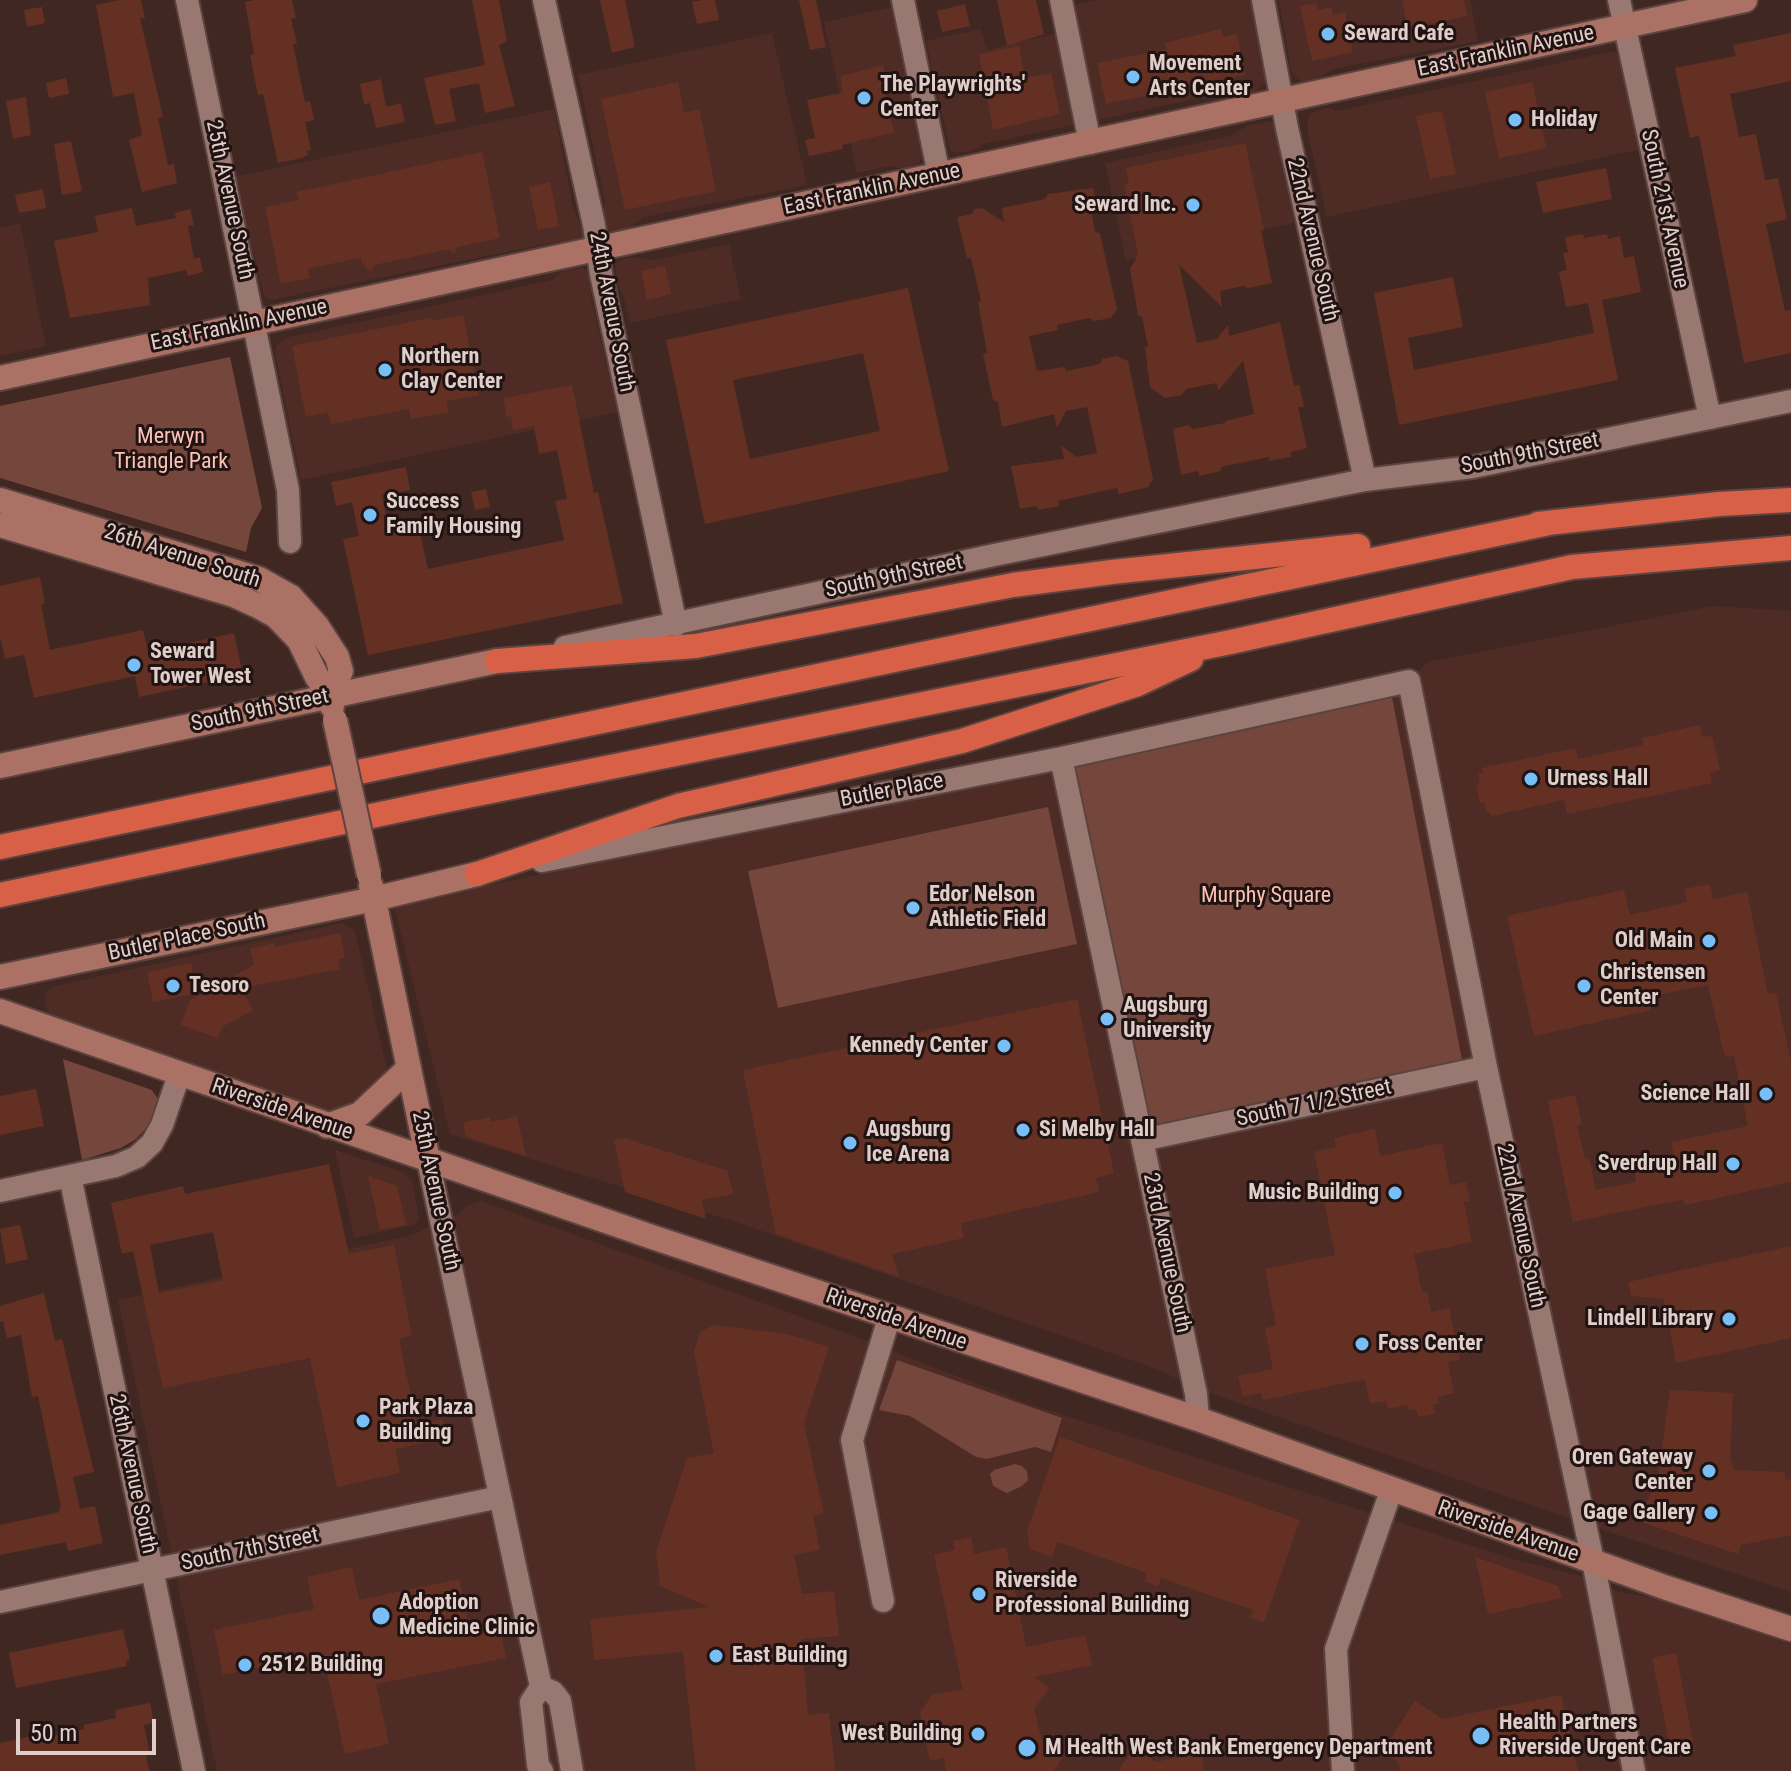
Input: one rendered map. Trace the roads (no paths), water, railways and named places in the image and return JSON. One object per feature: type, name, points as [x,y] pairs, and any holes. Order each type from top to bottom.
[{"type":"highway","points":[[497,661],[696,646],[971,591],[1112,572],[1277,556],[1719,504],[1791,500]]},
{"type":"highway","points":[[0,847],[1554,522]]},
{"type":"highway","points":[[0,895],[442,801],[1226,643],[1572,567],[1791,548]]},
{"type":"highway","points":[[477,874],[678,806],[930,750],[1015,725],[1138,684],[1226,643]]},
{"type":"street","name":"25th Avenue South","points":[[187,0],[288,490],[290,542]]},
{"type":"street","name":"24th Avenue South","points":[[544,0],[676,625]]},
{"type":"street","points":[[903,0],[939,175]]},
{"type":"street","points":[[1061,0],[1090,143]]},
{"type":"street","name":"22nd Avenue South","points":[[1263,0],[1365,480]]},
{"type":"street","name":"South 21st Avenue","points":[[1619,0],[1710,418]]},
{"type":"street","name":"East Franklin Avenue","points":[[0,378],[1745,0]]},
{"type":"street","name":"South 9th Street","points":[[0,766],[676,625],[999,554],[1365,480],[1473,467],[1791,401]]},
{"type":"street","name":"26th Avenue South","points":[[0,500],[259,579],[291,597],[317,626],[337,657],[341,671],[330,696]]},
{"type":"street","name":"26th Avenue South","points":[[0,525],[234,595],[258,606],[276,616],[299,640],[330,696]]},
{"type":"street","name":"22nd Avenue South","points":[[1409,681],[1486,1067],[1593,1561],[1634,1771]]},
{"type":"street","name":"Butler Place","points":[[371,887],[477,874],[1061,758],[1409,681]]},
{"type":"street","name":"25th Avenue South","points":[[330,696],[541,1687],[531,1702],[538,1765],[542,1771]]},
{"type":"street","name":"23rd Avenue South","points":[[1061,758],[1196,1394],[1198,1419]]},
{"type":"street","name":"Butler Place South","points":[[0,977],[371,887]]},
{"type":"street","name":"Riverside Avenue","points":[[0,1011],[889,1318],[1198,1419],[1391,1491],[1791,1629]]},
{"type":"street","name":"South 7 1/2 Street","points":[[1142,1140],[1486,1067]]},
{"type":"street","points":[[327,1126],[360,1114],[409,1068]]},
{"type":"street","points":[[0,1191],[116,1166],[137,1157],[152,1143],[162,1125],[179,1075]]},
{"type":"street","name":"26th Avenue South","points":[[70,1176],[194,1771]]},
{"type":"street","points":[[883,1601],[852,1440],[889,1318]]},
{"type":"street","points":[[1343,1771],[1336,1649],[1391,1491]]},
{"type":"street","name":"South 7th Street","points":[[0,1602],[500,1497]]},
{"type":"street","name":"25th Avenue South","points":[[541,1687],[553,1692],[560,1701],[572,1771]]},
{"type":"place","name":"Seward Cafe","points":[[1328,34]]},
{"type":"place","name":"Movement Arts Center","points":[[1133,77]]},
{"type":"place","name":"The Playwrights' Center","points":[[864,98]]},
{"type":"place","name":"Holiday","points":[[1515,120]]},
{"type":"place","name":"Seward Inc.","points":[[1193,205]]},
{"type":"place","name":"Northern Clay Center","points":[[385,370]]},
{"type":"place","name":"Success Family Housing","points":[[370,515]]},
{"type":"place","name":"Seward Tower West","points":[[134,665]]},
{"type":"place","name":"Urness Hall","points":[[1531,779]]},
{"type":"place","name":"Edor Nelson Athletic Field","points":[[913,908]]},
{"type":"place","name":"Old Main","points":[[1709,941]]},
{"type":"place","name":"Tesoro","points":[[173,986]]},
{"type":"place","name":"Christensen Center","points":[[1584,986]]},
{"type":"place","name":"Augsburg University","points":[[1107,1019]]},
{"type":"place","name":"Kennedy Center","points":[[1004,1046]]},
{"type":"place","name":"Science Hall","points":[[1766,1094]]},
{"type":"place","name":"Si Melby Hall","points":[[1023,1130]]},
{"type":"place","name":"Augsburg Ice Arena","points":[[850,1143]]},
{"type":"place","name":"Sverdrup Hall","points":[[1733,1164]]},
{"type":"place","name":"Music Building","points":[[1395,1193]]},
{"type":"place","name":"Lindell Library","points":[[1729,1319]]},
{"type":"place","name":"Foss Center","points":[[1362,1344]]},
{"type":"place","name":"Park Plaza Building","points":[[363,1421]]},
{"type":"place","name":"Oren Gateway Center","points":[[1709,1471]]},
{"type":"place","name":"Gage Gallery","points":[[1711,1513]]},
{"type":"place","name":"Riverside Professional Builiding","points":[[979,1594]]},
{"type":"place","name":"Adoption Medicine Clinic","points":[[381,1616]]},
{"type":"place","name":"East Building","points":[[716,1656]]},
{"type":"place","name":"2512 Building","points":[[245,1665]]},
{"type":"place","name":"West Building","points":[[978,1734]]},
{"type":"place","name":"Health Partners Riverside Urgent Care","points":[[1481,1736]]},
{"type":"place","name":"M Health West Bank Emergency Department","points":[[1027,1748]]},
{"type":"park label","name":"Merwyn Triangle Park","points":[[171,450]]},
{"type":"park label","name":"Murphy Square","points":[[1266,896]]}]
